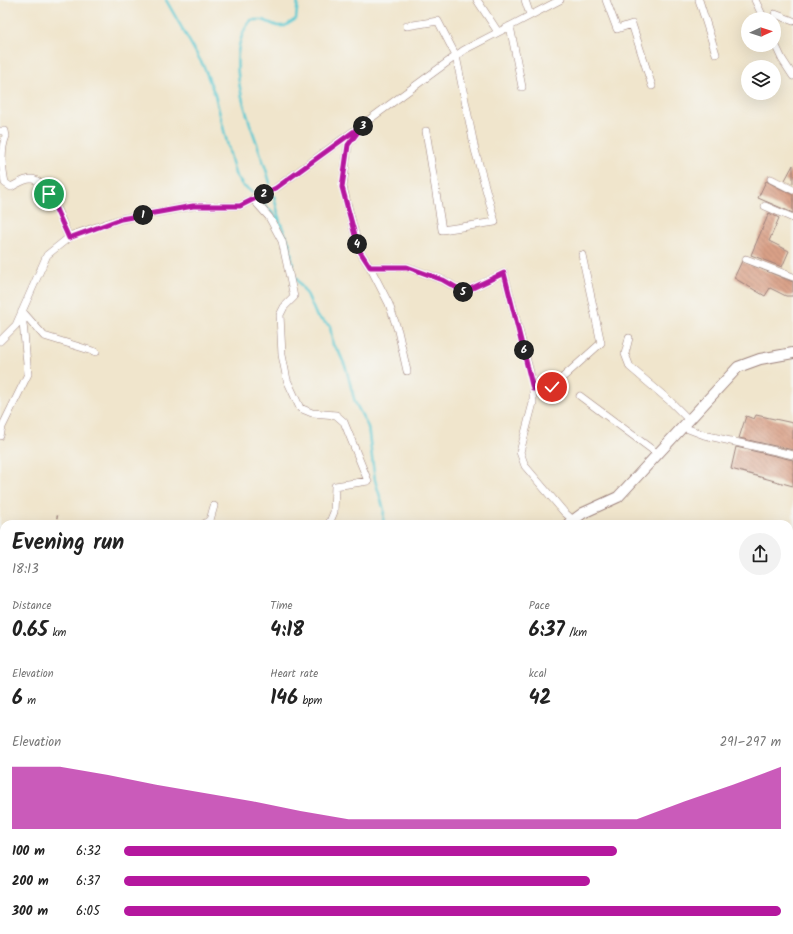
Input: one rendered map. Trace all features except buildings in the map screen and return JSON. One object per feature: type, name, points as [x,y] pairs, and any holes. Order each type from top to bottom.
[{"type":"street","points":[[477,0],[498,32]]},
{"type":"street","points":[[525,0],[530,15]]},
{"type":"street","points":[[0,340],[16,324],[47,255],[69,238],[121,219],[193,206],[240,206],[276,188],[456,56],[498,32],[560,0]]},
{"type":"street","points":[[606,0],[617,29],[632,24],[652,86]]},
{"type":"street","points":[[699,0],[716,54]]},
{"type":"street","points":[[755,0],[761,12]]},
{"type":"street","points":[[781,16],[793,21]]},
{"type":"street","points":[[407,26],[438,21],[456,56],[475,150],[495,222],[442,230],[426,131]]},
{"type":"street","points":[[510,26],[522,87]]},
{"type":"street","points":[[779,52],[793,76]]},
{"type":"street","points":[[364,124],[348,145],[342,187],[359,250],[370,267],[389,304],[398,331],[407,372]]},
{"type":"street","points":[[0,131],[5,131],[6,136],[2,144],[1,158],[5,183],[10,187],[26,180],[33,179],[41,182],[49,194],[69,238]]},
{"type":"street","points":[[771,179],[793,190]]},
{"type":"street","points":[[254,199],[269,217],[282,241],[294,297],[284,307],[280,315],[282,355],[287,380],[300,408],[312,413],[336,416],[344,422],[368,481],[335,486],[334,512],[331,520]]},
{"type":"street","points":[[765,206],[793,218]]},
{"type":"street","points":[[533,389],[552,387],[601,343],[582,255]]},
{"type":"street","points":[[746,258],[793,277]]},
{"type":"street","points":[[370,267],[407,267],[443,280],[464,292],[504,273],[533,389],[533,403],[520,452],[525,466],[564,512],[569,520]]},
{"type":"street","points":[[22,311],[44,336],[96,352]]},
{"type":"street","points":[[0,436],[2,427],[28,374],[22,311]]},
{"type":"street","points":[[629,338],[625,354],[630,367],[671,402],[686,423],[704,435],[793,455]]},
{"type":"street","points":[[573,520],[583,513],[618,497],[738,367],[760,359],[793,353]]},
{"type":"street","points":[[580,396],[658,454]]},
{"type":"street","points":[[210,520],[214,506]]},
{"type":"path","points":[[56,520],[58,514]]},
{"type":"waterway","points":[[166,0],[204,67],[215,95],[235,174],[243,186],[252,192]]},
{"type":"waterway","points":[[270,183],[243,100],[238,79],[238,57],[241,38],[251,20],[263,20],[277,26],[285,26],[296,19],[298,0]]},
{"type":"waterway","points":[[274,196],[280,222],[290,245],[294,275],[308,296],[317,317],[330,326],[333,345],[339,352],[346,368],[355,402],[368,427],[375,480],[384,510],[383,520]]},
{"type":"waterway","points":[[262,201],[279,221]]},
{"type":"route","points":[[49,194],[69,238],[72,235],[121,219],[193,206],[240,206],[276,188],[364,124],[348,145],[342,187],[359,250],[370,267],[407,267],[443,280],[464,292],[504,273],[533,384],[533,389],[552,387]]}]
